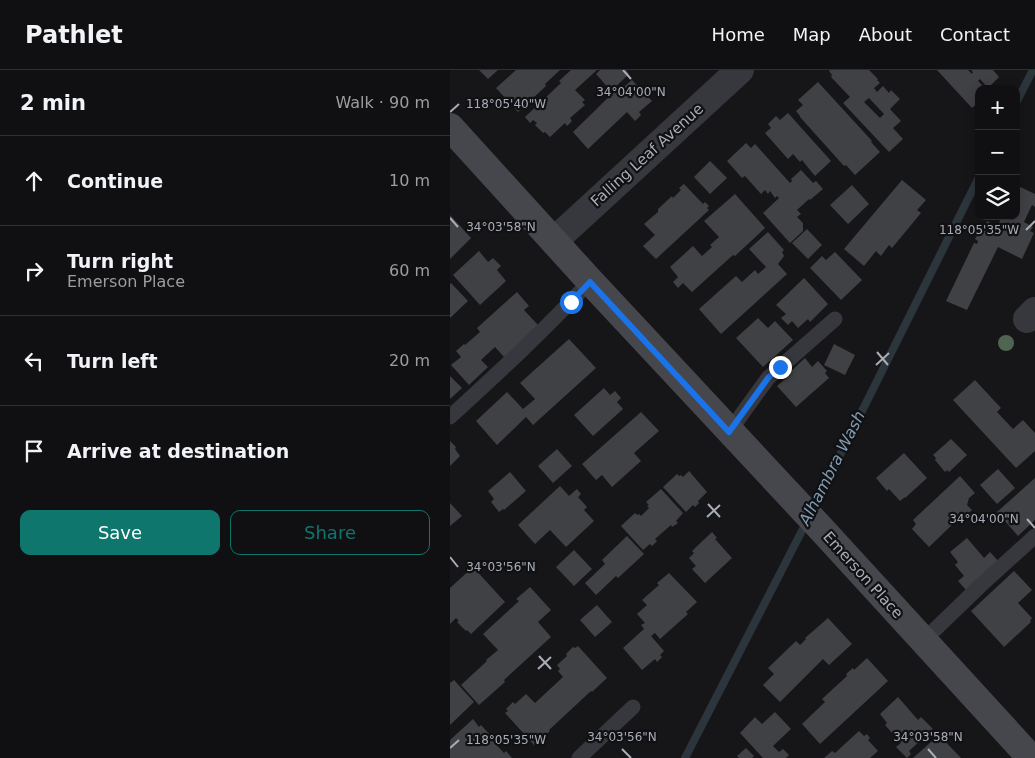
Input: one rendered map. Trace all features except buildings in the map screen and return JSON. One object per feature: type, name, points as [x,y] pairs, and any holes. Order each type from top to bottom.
[{"type":"street","name":"Falling Leaf Avenue","points":[[554,241],[740,70]]},
{"type":"street","name":"Emerson Place","points":[[450,127],[590,282],[1031,758]]},
{"type":"lane","points":[[450,417],[514,358],[590,282]]},
{"type":"lane","points":[[729,432],[768,378],[835,319]]},
{"type":"lane","points":[[923,641],[1035,536]]},
{"type":"lane","points":[[579,758],[633,708]]},
{"type":"waterway","name":"Alhambra Wash","points":[[1020,95],[1033,70]]},
{"type":"waterway","name":"Alhambra Wash","points":[[812,511],[975,185]]},
{"type":"waterway","name":"Alhambra Wash","points":[[685,758],[807,521]]},
{"type":"route","points":[[571,302],[590,282],[729,432],[768,378],[780,367]]}]
